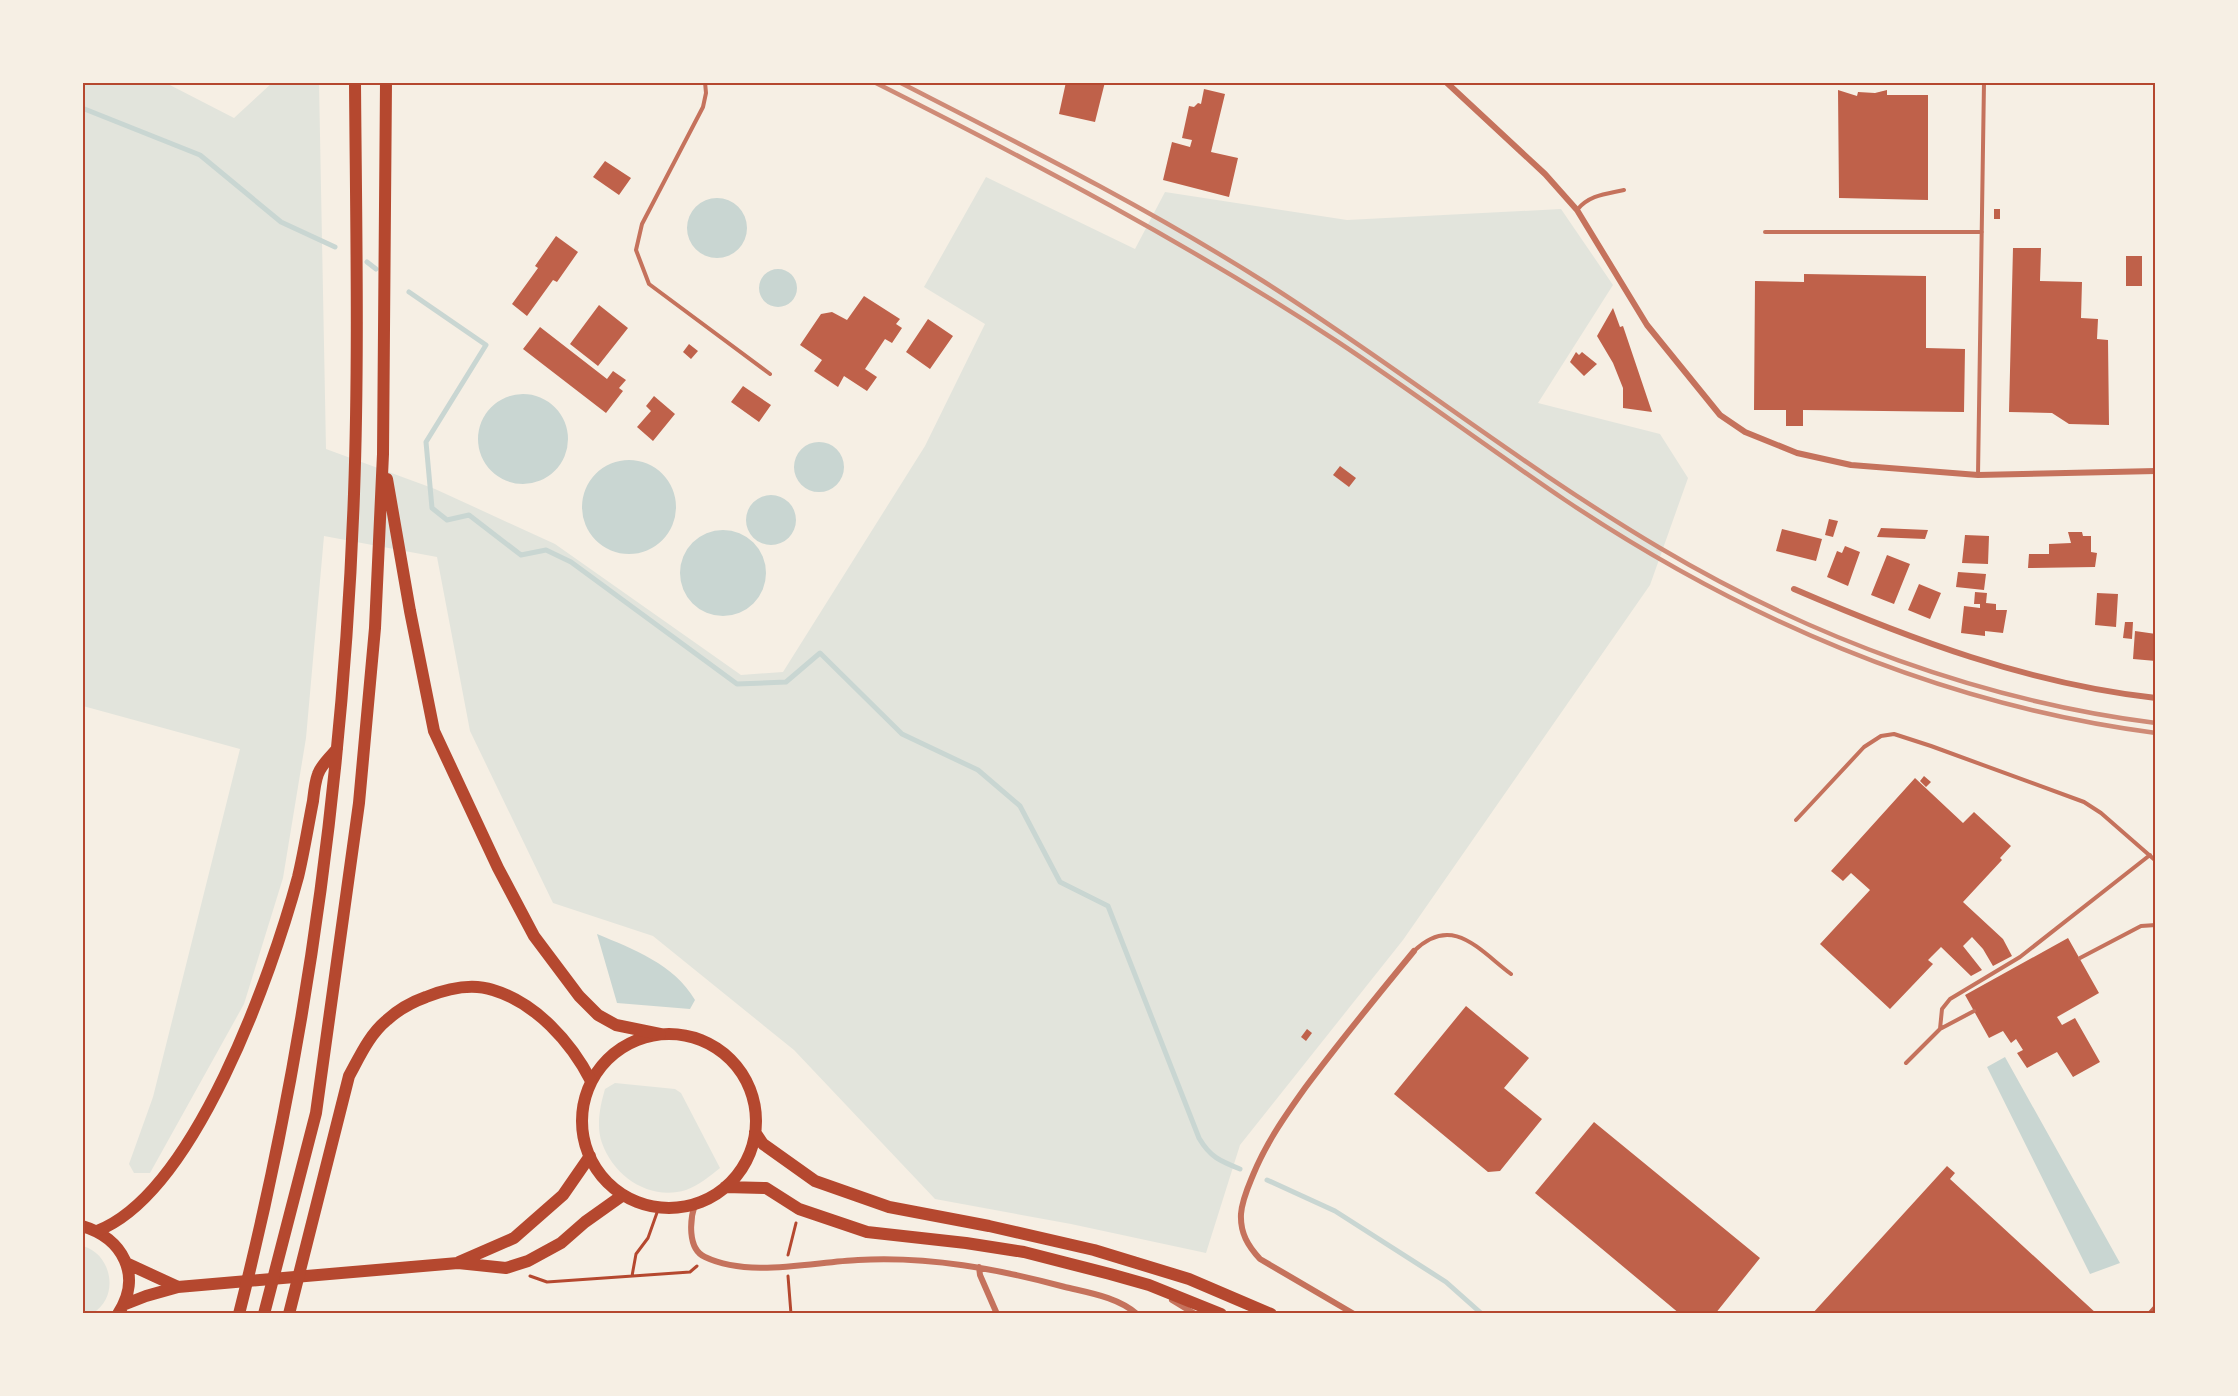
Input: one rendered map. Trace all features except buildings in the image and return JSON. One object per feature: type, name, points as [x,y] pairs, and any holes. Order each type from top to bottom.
[{"type":"main road","points":[[239,1314],[262,1218],[302,1018],[316,928],[337,748],[354,485],[355,82]]},
{"type":"main road","points":[[264,1314],[316,1113],[359,803],[375,628],[383,454],[386,82]]},
{"type":"main road","points":[[383,454],[410,611],[434,731],[498,868],[534,936],[579,996],[598,1015],[616,1025],[660,1034],[687,1035],[711,1044],[732,1060],[747,1081],[755,1106],[756,1132],[750,1153],[740,1172],[711,1197],[695,1204],[677,1207],[659,1207],[641,1203],[623,1195],[604,1178],[590,1156],[584,1138],[582,1119],[584,1099],[591,1081],[609,1058],[633,1041],[660,1034]]},
{"type":"main road","points":[[97,1231],[113,1225],[156,1187],[178,1157],[214,1096],[253,1012],[276,952],[298,874],[318,773],[337,748]]},
{"type":"main road","points":[[289,1314],[349,1076],[367,1041],[387,1019],[412,1002],[439,992],[466,987],[491,989],[513,999],[538,1016],[565,1040],[576,1053],[591,1081]]},
{"type":"main road","points":[[756,1132],[763,1144],[815,1181],[889,1207],[989,1226],[1094,1250],[1189,1279],[1270,1314]]},
{"type":"main road","points":[[458,1263],[514,1238],[563,1195],[590,1156]]},
{"type":"main road","points":[[725,1187],[766,1188],[800,1209],[867,1232],[1024,1252],[1149,1285],[1221,1314]]},
{"type":"main road","points":[[121,1309],[146,1296],[178,1287],[458,1263],[506,1268],[528,1261],[561,1244],[585,1222],[623,1195]]},
{"type":"main road","points":[[82,1226],[110,1239],[120,1250],[129,1277],[128,1292],[121,1309]]},
{"type":"main road","points":[[126,1263],[178,1287]]},
{"type":"street","points":[[1446,82],[1545,174],[1577,210],[1647,325],[1720,415],[1744,432],[1797,453],[1851,465],[1978,475],[2156,471]]},
{"type":"street","points":[[1794,589],[1875,624],[1970,658],[2017,672],[2131,696],[2156,698]]},
{"type":"street","points":[[1353,1314],[1260,1259],[1249,1247],[1243,1232],[1241,1214],[1244,1195],[1276,1128],[1324,1063],[1414,951]]},
{"type":"street","points":[[695,1204],[692,1214],[692,1241],[703,1257],[743,1268],[901,1259],[979,1267],[1106,1297],[1137,1314]]},
{"type":"street","points":[[979,1267],[980,1275],[997,1314]]},
{"type":"street","points":[[1149,1285],[1195,1314]]},
{"type":"lane","points":[[705,82],[706,93],[702,107],[642,224],[636,250],[649,284],[770,374]]},
{"type":"lane","points":[[1978,475],[1984,82]]},
{"type":"lane","points":[[1577,210],[1585,201],[1598,195],[1624,190]]},
{"type":"lane","points":[[1765,232],[1982,232]]},
{"type":"lane","points":[[1796,820],[1864,747],[1881,736],[1894,734],[2084,802],[2101,813],[2156,861]]},
{"type":"lane","points":[[1940,1029],[1942,1009],[1950,999],[2020,957],[2150,855]]},
{"type":"lane","points":[[2079,958],[2141,926],[2156,925]]},
{"type":"lane","points":[[1414,951],[1434,936],[1458,935],[1511,974]]},
{"type":"lane","points":[[1906,1063],[1940,1029],[1974,1011]]},
{"type":"path","points":[[633,1276],[636,1254],[648,1238],[659,1207]]},
{"type":"path","points":[[791,1314],[788,1250],[800,1209]]},
{"type":"path","points":[[506,1268],[547,1282],[690,1272],[706,1258]]},
{"type":"shaded area","points":[[82,83],[166,83],[234,118],[272,83],[319,83],[326,449],[435,489],[555,544],[741,675],[783,672],[925,446],[985,324],[924,287],[986,177],[1135,249],[1165,192],[1347,220],[1561,209],[1613,285],[1538,403],[1660,434],[1688,478],[1650,585],[1403,940],[1240,1145],[1206,1253],[1071,1224],[935,1199],[794,1050],[653,936],[553,903],[470,731],[437,557],[324,536],[306,738],[283,878],[244,1004],[150,1173],[134,1173],[129,1164],[153,1097],[240,749],[83,706]]},
{"type":"shaded area","points":[[717,198],[738,207],[747,228],[738,249],[717,258],[696,249],[687,228],[696,207]]},
{"type":"shaded area","points":[[778,269],[792,274],[797,288],[792,302],[778,307],[764,302],[759,288],[764,274]]},
{"type":"shaded area","points":[[523,394],[540,398],[555,407],[564,422],[568,439],[564,456],[555,471],[540,480],[523,484],[506,480],[491,471],[482,456],[478,439],[482,422],[491,407],[506,398]]},
{"type":"shaded area","points":[[819,442],[837,449],[844,467],[837,485],[819,492],[801,485],[794,467],[801,449]]},
{"type":"shaded area","points":[[629,460],[647,464],[662,474],[672,489],[676,507],[672,525],[662,540],[647,550],[629,554],[611,550],[596,540],[586,525],[582,507],[586,489],[596,474],[611,464]]},
{"type":"shaded area","points":[[766,495],[776,495],[789,502],[796,515],[796,525],[789,538],[776,545],[766,545],[757,541],[750,534],[746,525],[746,515],[750,506],[757,499]]},
{"type":"shaded area","points":[[723,530],[747,537],[759,549],[766,573],[759,597],[747,609],[723,616],[699,609],[687,597],[680,573],[687,549],[699,537]]},
{"type":"shaded area","points":[[597,934],[652,959],[664,967],[686,987],[695,1000],[690,1009],[617,1003]]},
{"type":"shaded area","points":[[2005,1057],[2120,1263],[2090,1274],[1987,1067]]},
{"type":"shaded area","points":[[615,1083],[675,1089],[681,1093],[720,1168],[695,1186],[673,1193],[647,1189],[624,1176],[608,1155],[599,1130],[600,1109],[605,1089]]},
{"type":"shaded area","points":[[83,1246],[101,1258],[109,1276],[107,1297],[102,1306],[93,1313],[83,1313]]},
{"type":"waterway","points":[[82,108],[200,155],[281,222],[335,247]]},
{"type":"waterway","points":[[367,262],[376,269]]},
{"type":"waterway","points":[[409,292],[486,345],[426,442],[432,508],[447,520],[469,515],[521,555],[546,550],[571,562],[737,684],[786,682],[820,653],[902,734],[978,770],[1020,806],[1060,882],[1108,906],[1199,1138],[1216,1158],[1240,1169]]},
{"type":"waterway","points":[[1267,1180],[1335,1211],[1446,1282],[1482,1314]]},
{"type":"railway","points":[[874,82],[1110,205],[1225,271],[1367,361],[1565,500],[1702,583],[1774,619],[1847,651],[1922,678],[1998,702],[2076,720],[2156,733]]},
{"type":"railway","points":[[899,82],[1083,177],[1219,254],[1362,347],[1609,517],[1717,580],[1776,610],[1899,661],[2026,699],[2091,713],[2156,723]]}]
